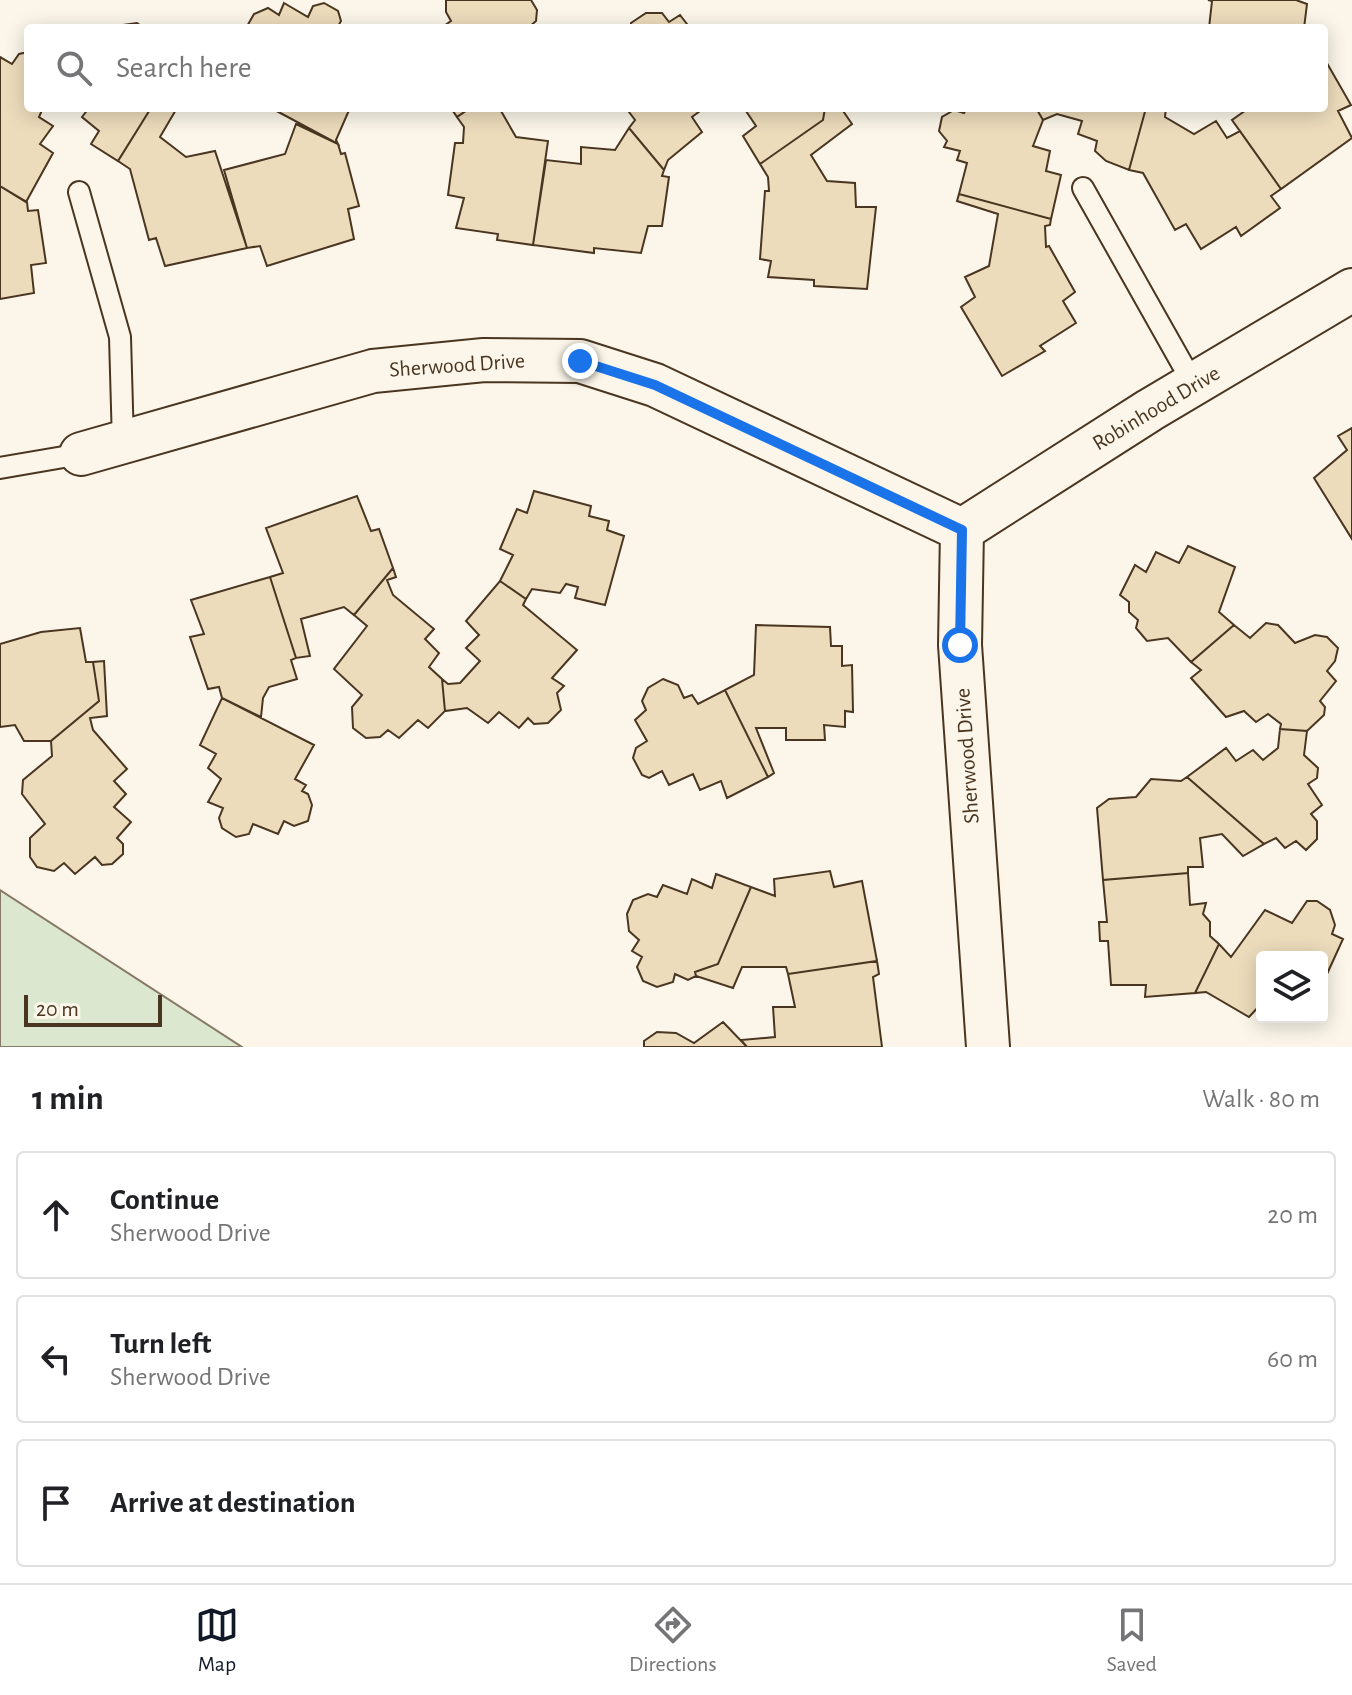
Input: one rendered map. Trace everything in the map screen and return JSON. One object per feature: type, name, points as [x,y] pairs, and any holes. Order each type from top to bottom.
[{"type":"street","name":"Robinhood Drive","points":[[962,530],[1352,290]]},
{"type":"street","name":"Sherwood Drive","points":[[81,454],[373,371],[484,360],[580,361],[655,385],[962,530],[960,645],[988,1047]]},
{"type":"lane","points":[[1083,188],[1194,385]]},
{"type":"lane","points":[[79,192],[120,337],[123,443]]},
{"type":"lane","points":[[0,468],[81,454]]},
{"type":"green space","points":[[0,890],[242,1047],[0,1047]]},
{"type":"building","points":[[446,0],[531,0],[537,10],[533,24],[447,24],[451,21],[446,12]]},
{"type":"building","points":[[1208,0],[1296,0],[1307,4],[1304,24],[1209,24],[1212,1]]},
{"type":"building","points":[[284,3],[308,17],[313,6],[324,3],[338,11],[341,21],[339,24],[248,24],[254,14],[268,8],[279,15]]},
{"type":"building","points":[[646,13],[662,13],[669,22],[680,15],[687,24],[631,24]]},
{"type":"building","points":[[24,53],[24,112],[41,112],[39,117],[53,126],[40,144],[53,153],[26,202],[0,186],[0,57],[12,64],[19,54]]},
{"type":"building","points":[[1328,65],[1351,105],[1338,111],[1352,138],[1281,189],[1232,120],[1243,112],[1328,112]]},
{"type":"building","points":[[86,112],[149,112],[118,161],[91,144],[99,131],[82,117]]},
{"type":"building","points":[[149,112],[175,112],[160,137],[186,157],[215,151],[247,248],[165,266],[156,238],[149,240],[130,169],[118,161]]},
{"type":"building","points":[[278,112],[348,112],[336,140],[338,144]]},
{"type":"building","points":[[464,112],[502,112],[516,137],[548,141],[533,245],[497,240],[498,234],[456,228],[464,198],[448,195],[455,143],[463,143],[464,127],[457,117]]},
{"type":"building","points":[[629,112],[699,112],[692,117],[702,132],[668,160],[664,170],[629,128],[635,120]]},
{"type":"building","points":[[747,112],[824,112],[823,120],[760,164],[743,136],[756,126]]},
{"type":"building","points":[[824,112],[844,112],[852,124],[811,155],[827,181],[855,183],[856,207],[876,207],[867,289],[814,286],[814,280],[768,277],[771,261],[760,259],[765,191],[769,191],[768,177],[760,164],[823,120]]},
{"type":"building","points":[[951,112],[1038,112],[1043,120],[1033,146],[1050,151],[1046,171],[1061,175],[1051,219],[959,194],[967,163],[957,160],[960,151],[944,147],[947,141],[939,131],[942,117]]},
{"type":"building","points":[[1038,112],[1145,112],[1129,170],[1106,161],[1095,151],[1097,141],[1078,134],[1082,121],[1057,114],[1043,120]]},
{"type":"building","points":[[1145,112],[1166,112],[1165,117],[1194,134],[1216,121],[1227,138],[1240,131],[1281,189],[1271,196],[1280,208],[1241,236],[1236,227],[1201,249],[1186,224],[1175,230],[1143,173],[1129,170]]},
{"type":"building","points":[[296,124],[338,144],[341,154],[345,153],[359,206],[348,209],[354,239],[267,266],[260,246],[247,248],[224,170],[285,154]]},
{"type":"building","points":[[629,128],[664,170],[662,176],[669,177],[662,226],[648,226],[641,253],[594,248],[594,253],[533,245],[546,160],[581,164],[581,147],[615,150]]},
{"type":"building","points":[[0,186],[27,202],[28,211],[38,210],[46,263],[31,265],[34,293],[0,299]]},
{"type":"building","points":[[959,194],[1051,219],[1050,225],[1045,226],[1046,247],[1049,246],[1075,292],[1063,301],[1076,323],[1040,346],[1045,351],[1002,376],[961,307],[975,297],[965,277],[989,266],[998,214],[957,201]]},
{"type":"building","points":[[1352,428],[1352,539],[1314,478],[1347,450],[1338,436]]},
{"type":"building","points":[[534,491],[591,506],[589,516],[609,521],[607,530],[624,536],[605,605],[575,598],[578,587],[566,584],[560,593],[532,589],[526,599],[500,581],[513,555],[500,549],[517,509],[527,513]]},
{"type":"building","points":[[357,496],[371,531],[379,529],[393,568],[354,615],[344,607],[301,619],[310,656],[296,658],[270,577],[283,573],[266,528]]},
{"type":"building","points":[[1188,546],[1235,567],[1219,612],[1234,625],[1191,662],[1168,638],[1147,641],[1136,628],[1138,620],[1129,612],[1129,602],[1120,595],[1135,565],[1146,572],[1156,552],[1179,563]]},
{"type":"building","points":[[393,568],[396,577],[387,580],[393,595],[434,629],[425,639],[439,653],[429,667],[442,679],[445,711],[428,728],[418,720],[399,738],[388,730],[380,737],[366,738],[353,728],[352,707],[362,695],[334,669],[367,626],[354,615]]},
{"type":"building","points":[[270,577],[296,658],[291,660],[297,679],[269,687],[263,698],[261,717],[222,698],[219,687],[208,689],[190,637],[204,634],[191,600]]},
{"type":"building","points":[[500,581],[526,599],[523,605],[577,650],[552,678],[564,686],[557,693],[561,710],[548,723],[534,724],[528,718],[519,728],[499,712],[488,723],[467,708],[445,711],[442,679],[448,684],[460,683],[480,661],[466,648],[479,635],[466,621]]},
{"type":"building","points":[[1266,623],[1278,625],[1295,643],[1315,635],[1327,637],[1338,648],[1335,661],[1327,671],[1336,681],[1320,701],[1325,707],[1324,715],[1307,731],[1280,729],[1281,724],[1268,714],[1256,722],[1244,711],[1226,717],[1191,678],[1201,670],[1191,662],[1234,625],[1250,638]]},
{"type":"building","points":[[756,625],[830,627],[831,646],[842,646],[842,666],[852,665],[853,712],[845,711],[845,727],[824,725],[825,740],[786,740],[786,728],[756,728],[774,773],[768,777],[725,690],[754,675]]},
{"type":"building","points":[[80,628],[86,662],[93,662],[99,701],[51,741],[24,741],[15,725],[0,727],[0,644],[41,632]]},
{"type":"building","points":[[104,661],[107,716],[90,718],[93,730],[127,769],[114,781],[126,794],[114,807],[131,822],[117,838],[123,844],[123,854],[112,864],[102,865],[95,857],[75,874],[64,863],[54,871],[37,867],[30,857],[30,838],[45,824],[22,794],[23,780],[52,756],[51,741],[99,701],[93,662]]},
{"type":"building","points":[[663,679],[678,685],[684,698],[692,695],[698,704],[725,690],[768,777],[727,798],[721,781],[700,790],[693,774],[669,785],[662,771],[649,778],[642,775],[633,758],[636,748],[647,741],[635,720],[646,710],[642,701],[648,688]]},
{"type":"building","points":[[222,698],[314,745],[295,779],[306,785],[302,791],[308,794],[312,805],[308,821],[294,826],[284,821],[278,834],[253,824],[249,834],[236,837],[222,828],[219,818],[223,808],[208,802],[221,779],[208,768],[216,754],[200,745]]},
{"type":"building","points":[[1280,729],[1307,731],[1304,755],[1318,768],[1317,778],[1308,784],[1322,805],[1311,814],[1317,821],[1317,839],[1306,850],[1296,841],[1285,848],[1276,838],[1264,844],[1187,777],[1226,748],[1236,761],[1253,750],[1263,760],[1278,748]]},
{"type":"building","points":[[1187,777],[1264,844],[1243,856],[1222,834],[1200,838],[1203,867],[1188,867],[1188,873],[1103,880],[1097,808],[1109,799],[1136,797],[1151,779],[1181,781]]},
{"type":"building","points":[[830,871],[834,887],[862,881],[877,961],[788,974],[786,967],[742,967],[733,988],[696,976],[695,972],[718,964],[751,887],[775,896],[774,879]]},
{"type":"building","points":[[1188,873],[1190,905],[1206,903],[1203,914],[1210,922],[1210,936],[1219,944],[1195,993],[1145,997],[1146,985],[1111,985],[1108,941],[1100,941],[1099,922],[1107,922],[1103,880]]},
{"type":"building","points":[[716,874],[751,887],[718,964],[695,972],[696,976],[688,980],[675,974],[673,982],[657,987],[643,981],[637,967],[642,957],[632,951],[639,940],[629,931],[627,914],[633,900],[648,894],[657,897],[663,885],[687,894],[692,879],[712,888]]},
{"type":"building","points":[[1307,901],[1317,901],[1330,910],[1335,925],[1332,934],[1343,939],[1328,972],[1328,951],[1256,951],[1256,1009],[1249,1017],[1206,992],[1195,993],[1219,944],[1231,957],[1265,910],[1292,923]]},
{"type":"building","points":[[877,961],[879,974],[873,977],[882,1047],[747,1047],[741,1040],[775,1037],[773,1007],[795,1007],[788,974]]},
{"type":"building","points":[[723,1022],[747,1047],[644,1047],[644,1041],[657,1032],[676,1033],[694,1043]]},
{"type":"route","points":[[580,361],[655,385],[962,530],[960,645]]}]
